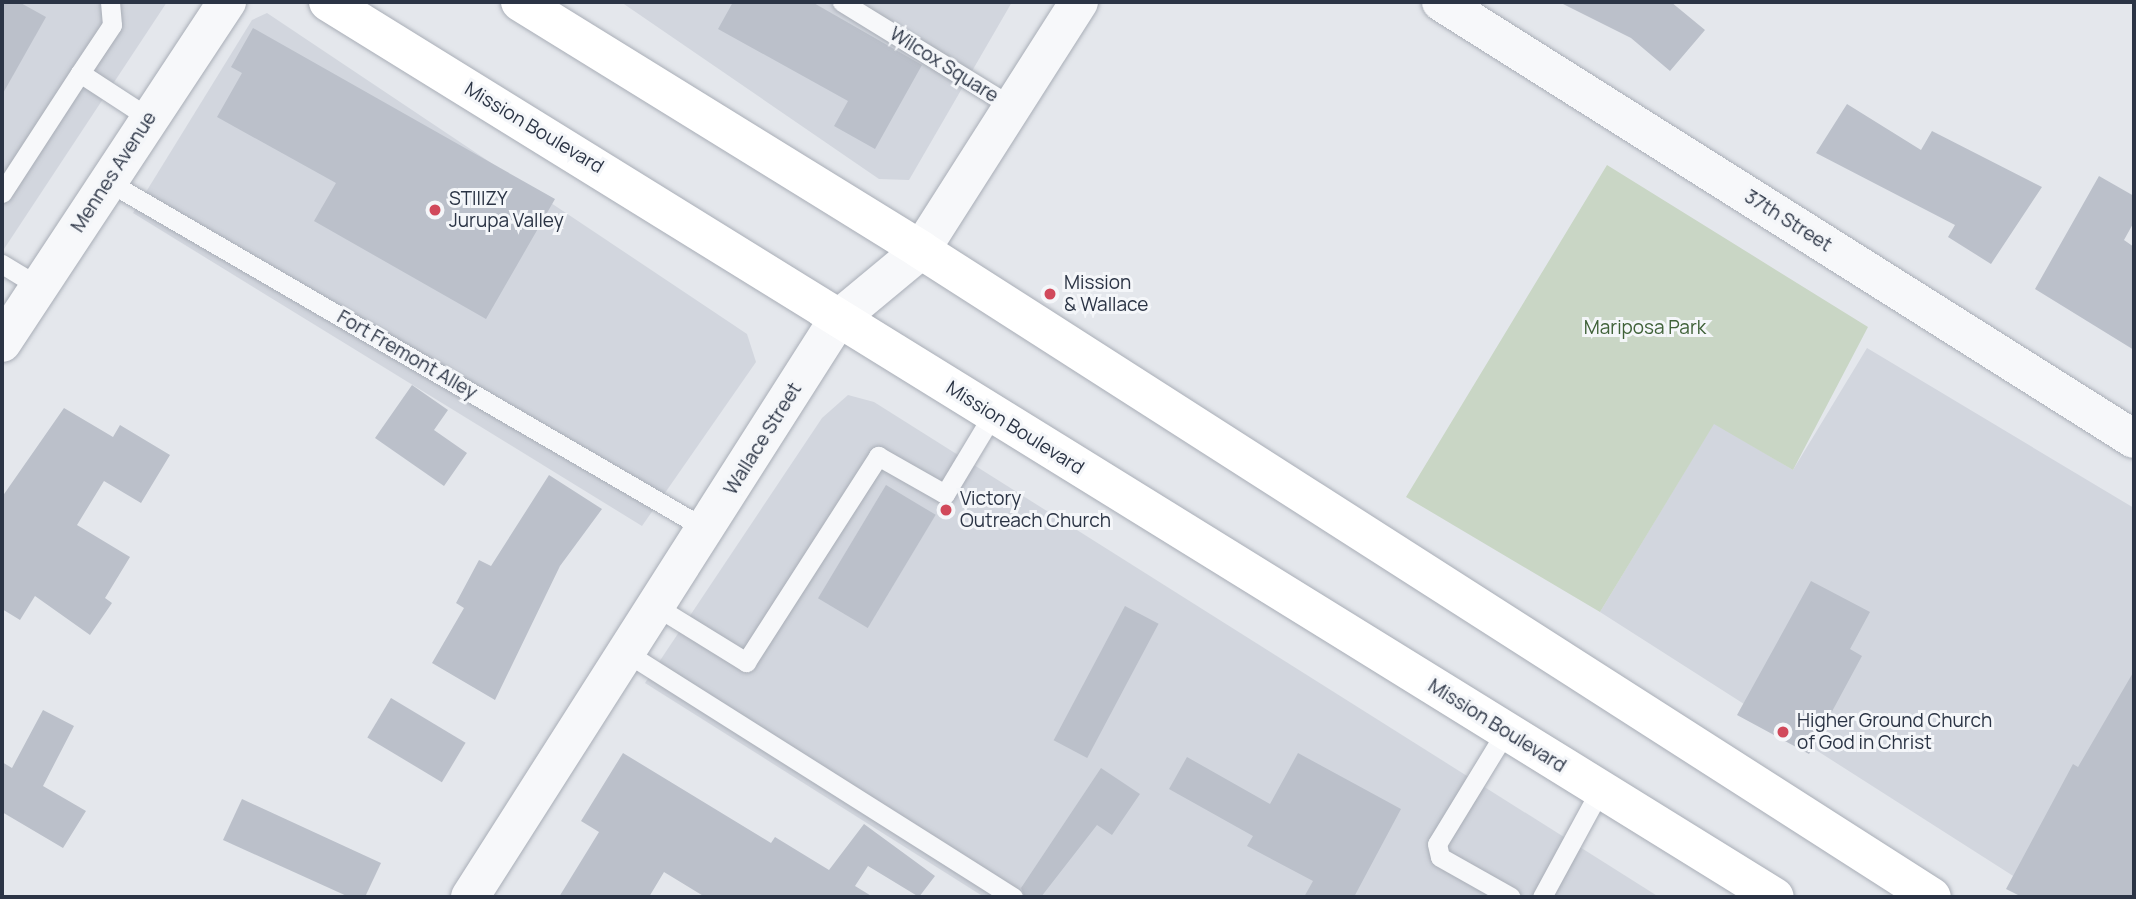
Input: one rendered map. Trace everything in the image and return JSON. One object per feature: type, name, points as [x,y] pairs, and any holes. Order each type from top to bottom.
[{"type":"main road","name":"Mission Boulevard","points":[[328,2],[1775,897]]},
{"type":"main road","points":[[520,2],[921,250],[1931,897]]},
{"type":"street","name":"Mennes Avenue","points":[[2,343],[227,2]]},
{"type":"street","name":"Wallace Street","points":[[470,897],[838,319],[921,250],[1010,106],[1079,2]]},
{"type":"street","name":"37th Street","points":[[1441,2],[2134,439]]},
{"type":"lane","points":[[2,193],[111,25],[110,2]]},
{"type":"lane","name":"Wilcox Square","points":[[842,2],[1010,106]]},
{"type":"lane","points":[[80,72],[149,118]]},
{"type":"lane","name":"Fort Fremont Alley","points":[[107,181],[706,529]]},
{"type":"lane","points":[[2,264],[38,286]]},
{"type":"lane","points":[[657,607],[746,662],[878,456],[946,494],[993,414]]},
{"type":"lane","points":[[627,653],[1013,897]]},
{"type":"lane","points":[[1506,731],[1437,845],[1440,857],[1511,897]]},
{"type":"lane","points":[[1542,897],[1600,790]]},
{"type":"shaded area","points":[[2,2],[167,2],[2,252]]},
{"type":"shaded area","points":[[621,2],[1012,2],[909,180],[879,179]]},
{"type":"shaded area","points":[[267,13],[747,334],[756,362],[642,526],[133,213],[252,20]]},
{"type":"shaded area","points":[[1867,348],[2134,508],[2134,897],[2046,897],[1600,612],[1714,423],[1793,470]]},
{"type":"shaded area","points":[[848,395],[874,402],[1659,897],[984,897],[645,683],[822,418]]},
{"type":"green space","name":"Mariposa Park","points":[[1607,165],[1868,327],[1793,470],[1714,424],[1600,612],[1406,497]]},
{"type":"building","points":[[2,2],[19,2],[46,17],[2,95]]},
{"type":"building","points":[[733,2],[812,2],[922,65],[875,149],[834,126],[848,101],[718,29]]},
{"type":"building","points":[[1559,2],[1671,2],[1705,30],[1670,71],[1631,38]]},
{"type":"building","name":"STIIIZY Jurupa Valley","points":[[253,28],[555,199],[486,319],[314,221],[336,183],[217,117],[242,73],[231,67]]},
{"type":"building","points":[[1847,104],[1921,150],[1932,131],[2042,187],[1991,264],[1948,237],[1955,225],[1816,153]]},
{"type":"building","points":[[2099,176],[2134,196],[2134,222],[2124,240],[2134,247],[2134,350],[2035,289]]},
{"type":"building","points":[[412,385],[448,410],[434,430],[467,453],[444,486],[375,438]]},
{"type":"building","points":[[64,408],[113,437],[120,425],[170,455],[141,503],[104,481],[77,525],[130,557],[105,598],[112,603],[90,635],[35,596],[20,620],[2,609],[2,497]]},
{"type":"building","points":[[549,475],[602,509],[560,566],[495,700],[432,663],[464,608],[456,603],[479,560],[491,566]]},
{"type":"building","points":[[886,485],[936,515],[868,628],[818,598]]},
{"type":"building","points":[[1811,581],[1870,612],[1850,649],[1862,656],[1809,754],[1737,715]]},
{"type":"building","points":[[1125,606],[1159,624],[1087,758],[1054,740]]},
{"type":"building","points":[[2134,671],[2134,897],[2022,897],[2006,889],[2073,764],[2078,767]]},
{"type":"building","points":[[391,698],[466,743],[442,782],[367,737]]},
{"type":"building","points":[[43,710],[74,726],[43,786],[86,811],[63,848],[2,812],[2,762],[12,768]]},
{"type":"building","points":[[623,753],[771,843],[775,837],[829,870],[864,824],[935,876],[919,897],[868,866],[855,886],[873,897],[705,897],[664,872],[649,897],[559,897],[599,832],[581,821]]},
{"type":"building","points":[[1298,753],[1401,809],[1354,897],[1304,897],[1313,881],[1247,846],[1253,836],[1169,789],[1187,757],[1270,804]]},
{"type":"building","points":[[1101,768],[1140,794],[1112,835],[1097,825],[1041,897],[1025,897],[1021,888]]},
{"type":"building","points":[[242,799],[381,863],[365,897],[349,897],[223,840]]},
{"type":"place","name":"STIIIZY Jurupa Valley","points":[[435,210]]},
{"type":"place","name":"Mission & Wallace","points":[[1050,294]]},
{"type":"place","name":"Victory Outreach Church","points":[[946,510]]},
{"type":"place","name":"Higher Ground Church of God in Christ","points":[[1783,732]]}]
